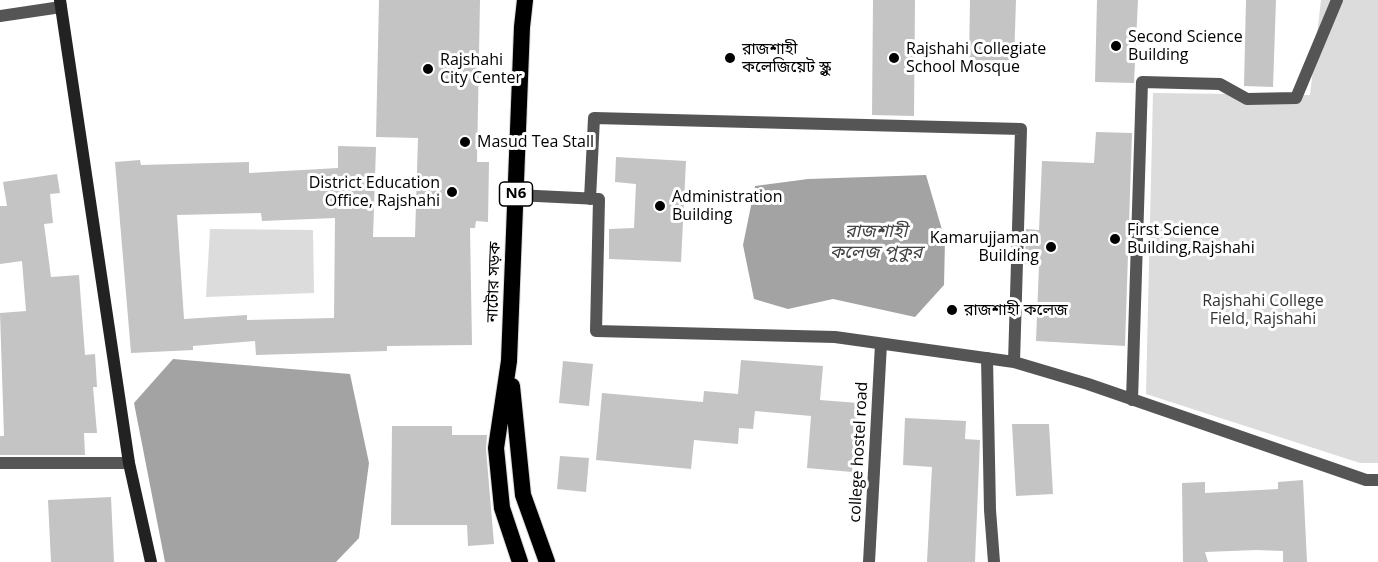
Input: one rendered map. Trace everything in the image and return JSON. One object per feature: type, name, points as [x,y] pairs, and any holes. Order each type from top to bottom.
[{"type":"highway","name":"নাটোর সড়ক","points":[[520,562],[502,508],[496,448],[509,361],[523,0]]},
{"type":"highway","points":[[509,361],[523,495],[547,562]]},
{"type":"main road","points":[[61,4],[129,463],[151,562]]},
{"type":"street","points":[[1132,400],[1143,82],[1220,84],[1247,99],[1296,98],[1336,0]]},
{"type":"street","points":[[0,16],[61,4]]},
{"type":"street","points":[[590,199],[594,118],[1021,129],[1014,362]]},
{"type":"street","points":[[516,195],[599,199],[596,331],[835,337],[1014,362],[1366,480],[1378,480]]},
{"type":"street","name":"college hostel road","points":[[869,562],[881,344]]},
{"type":"street","points":[[987,358],[990,510],[994,562]]},
{"type":"street","points":[[0,463],[129,463]]},
{"type":"green space","name":"Rajshahi College Field, Rajshahi","points":[[1321,0],[1378,0],[1378,463],[1360,463],[1146,394],[1153,93],[1310,95]]},
{"type":"green space","points":[[210,229],[313,230],[314,293],[206,297]]},
{"type":"water","name":"রাজশাহী কলেজ পুকুর","points":[[926,175],[945,240],[944,285],[915,317],[833,299],[788,309],[754,299],[743,245],[755,186],[808,179]]},
{"type":"water","points":[[173,359],[350,374],[369,463],[359,538],[336,562],[165,562],[134,403]]},
{"type":"building","points":[[379,0],[480,0],[477,162],[489,162],[488,222],[476,221],[475,228],[470,228],[472,345],[387,346],[387,351],[256,355],[255,341],[193,346],[193,350],[131,353],[115,162],[140,160],[141,165],[249,162],[249,173],[338,168],[338,146],[376,147],[373,237],[415,237],[418,138],[376,137]],"holes":[[[261,213],[262,221],[335,218],[334,318],[247,320],[247,315],[184,319],[177,215]]]},
{"type":"building","name":"Rajshahi Collegiate School Mosque","points":[[873,0],[915,0],[914,116],[872,115]]},
{"type":"building","points":[[970,0],[1016,0],[1014,61],[969,60]]},
{"type":"building","name":"Second Science Building","points":[[1097,0],[1138,0],[1134,83],[1095,82]]},
{"type":"building","points":[[1246,0],[1276,0],[1273,87],[1244,86]]},
{"type":"building","points":[[1096,132],[1132,133],[1125,346],[1036,341],[1039,265],[1025,264],[1026,229],[1039,230],[1042,161],[1094,163]]},
{"type":"building","name":"Administration Building","points":[[616,157],[686,161],[681,262],[609,259],[609,229],[634,228],[636,184],[615,182]]},
{"type":"building","points":[[57,174],[60,193],[50,194],[53,223],[44,224],[51,277],[79,275],[85,355],[95,354],[97,387],[93,387],[97,433],[84,433],[85,455],[0,455],[0,436],[4,436],[0,313],[26,311],[22,261],[0,264],[0,206],[7,206],[3,182]]},
{"type":"building","points":[[741,360],[823,366],[820,400],[858,403],[852,472],[807,468],[811,416],[755,411],[753,429],[739,428],[738,444],[694,440],[691,469],[596,460],[602,393],[703,402],[704,391],[738,394]]},
{"type":"building","points":[[563,361],[593,364],[589,406],[559,403]]},
{"type":"building","points":[[905,418],[966,421],[965,439],[980,440],[975,562],[927,562],[932,467],[903,465]]},
{"type":"building","points":[[1012,424],[1049,424],[1053,494],[1016,496]]},
{"type":"building","points":[[392,426],[452,426],[452,435],[487,435],[486,449],[494,544],[468,546],[467,525],[391,525]]},
{"type":"building","points":[[560,456],[589,458],[586,492],[557,489]]},
{"type":"building","points":[[1303,480],[1307,562],[1283,562],[1283,551],[1256,550],[1205,552],[1208,562],[1183,562],[1182,483],[1205,482],[1205,493],[1278,489],[1278,482]]},
{"type":"building","points":[[111,497],[114,562],[51,562],[48,500]]},
{"type":"place","name":"Second Science Building","points":[[1116,46]]},
{"type":"place","name":"রাজশাহী কলেজিয়েট স্কুল","points":[[730,58]]},
{"type":"place","name":"Rajshahi Collegiate School Mosque","points":[[894,58]]},
{"type":"place","name":"Rajshahi City Center","points":[[428,69]]},
{"type":"place","name":"Masud Tea Stall","points":[[465,142]]},
{"type":"place","name":"District Education Office, Rajshahi","points":[[452,192]]},
{"type":"place","name":"Administration Building","points":[[660,206]]},
{"type":"place","name":"First Science Building,Rajshahi","points":[[1115,239]]},
{"type":"place","name":"Kamarujjaman Building","points":[[1051,247]]},
{"type":"place","name":"রাজশাহী কলেজ","points":[[952,310]]}]
